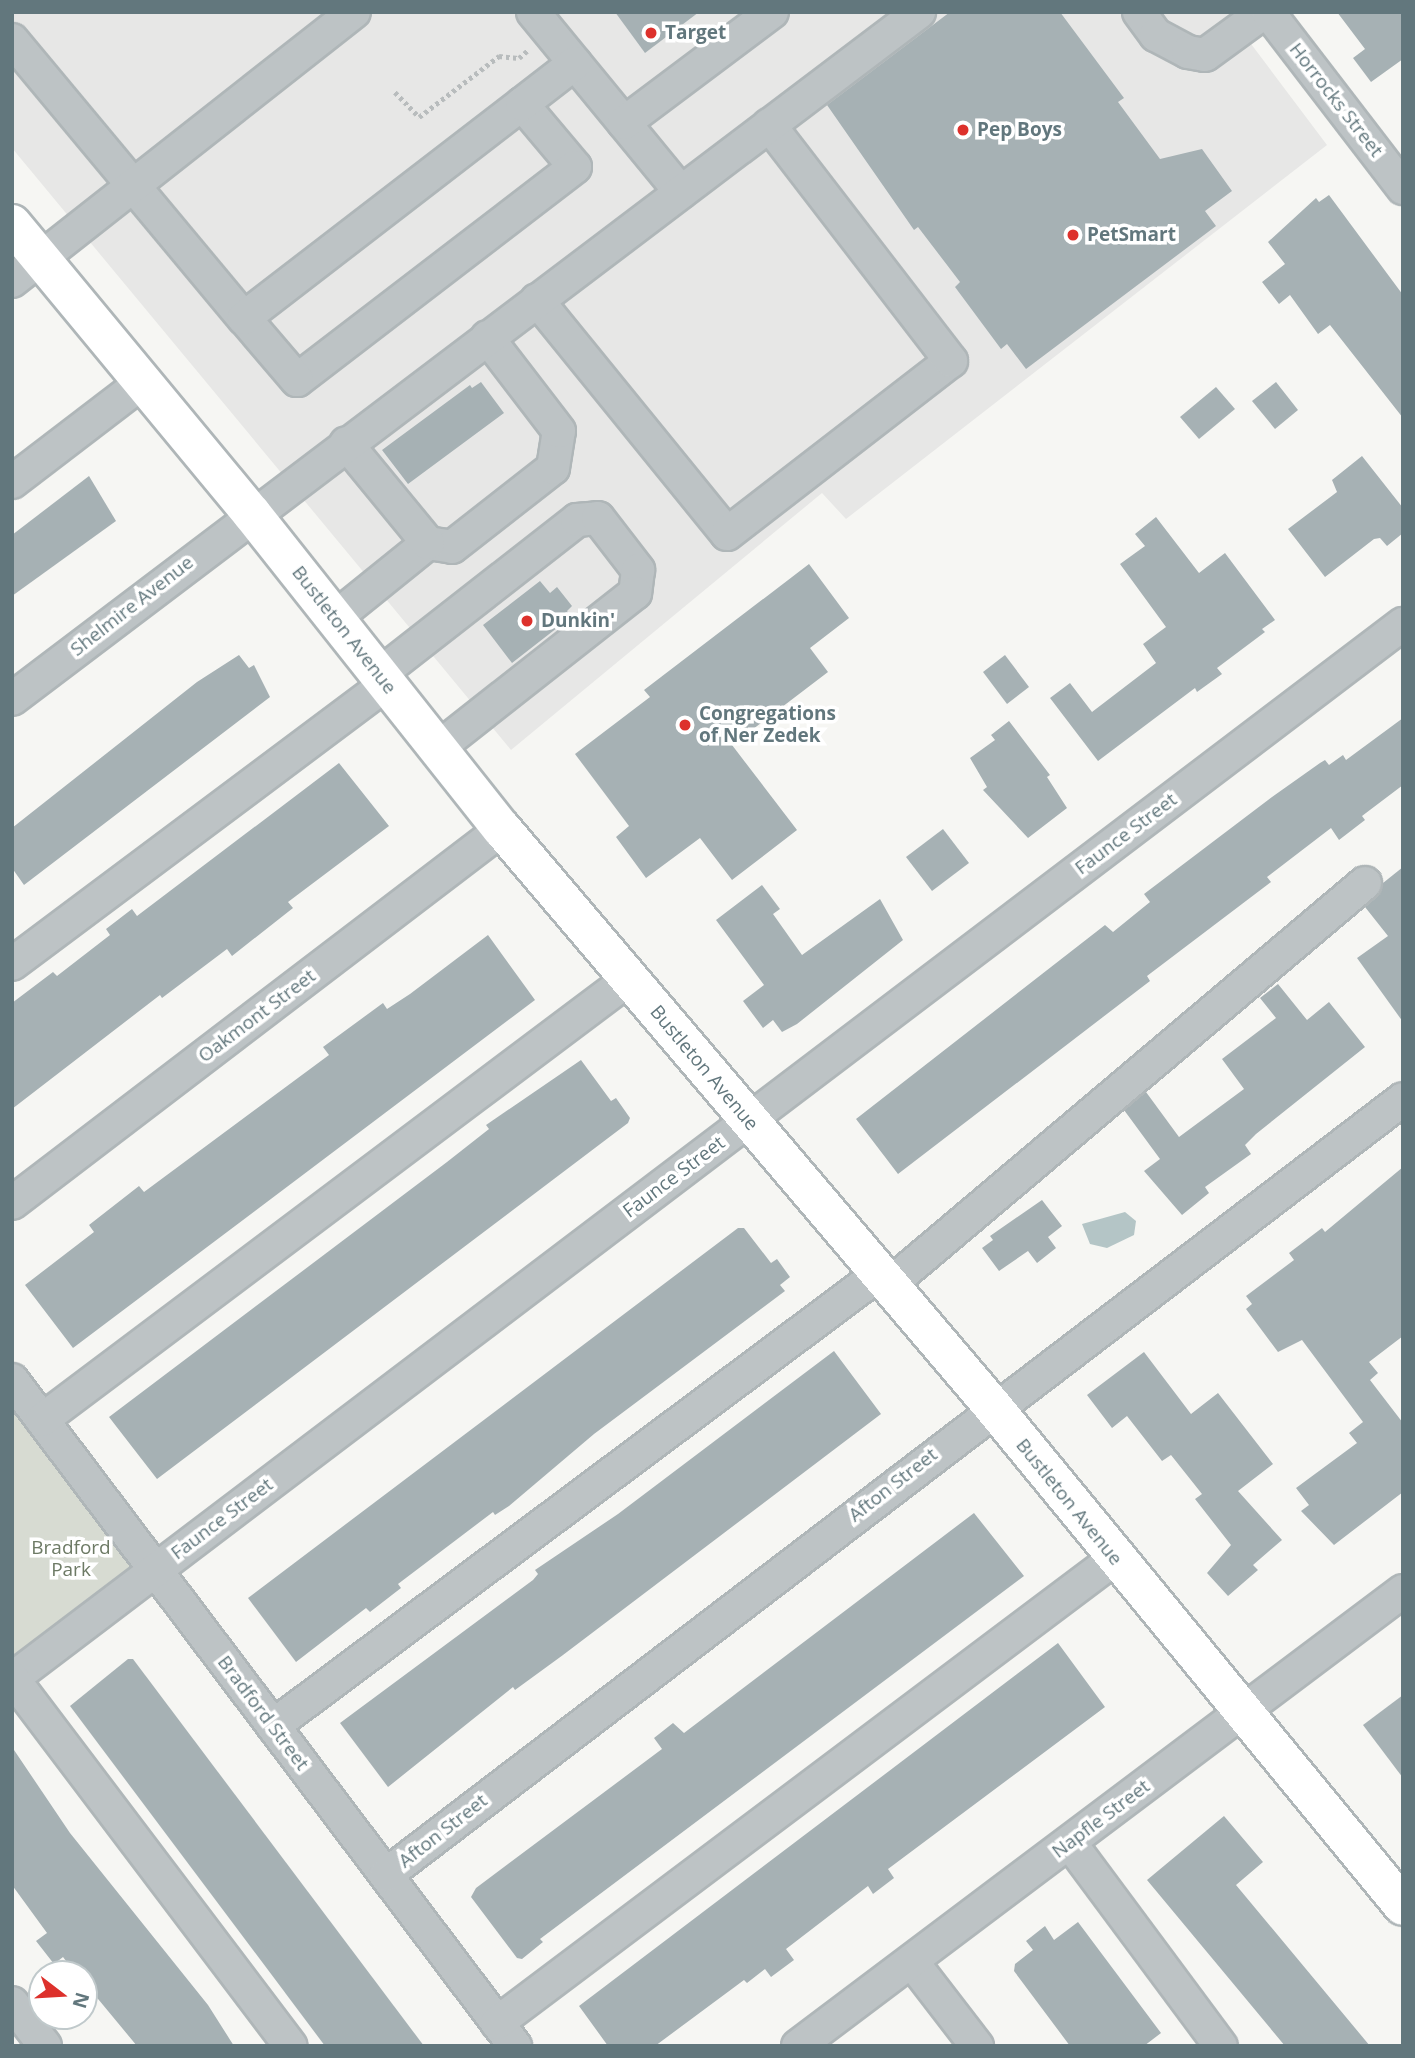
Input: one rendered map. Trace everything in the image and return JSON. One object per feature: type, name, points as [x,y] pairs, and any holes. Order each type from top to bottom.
[{"type":"main road","name":"Bustleton Avenue","points":[[12,224],[27,270],[143,382],[252,514],[502,829],[994,1408],[1240,1713],[1403,1906]]},
{"type":"street","points":[[27,270],[354,12]]},
{"type":"street","points":[[624,123],[772,12]]},
{"type":"street","name":"Shelmire Avenue","points":[[12,699],[252,514],[919,12]]},
{"type":"street","points":[[1139,12],[1156,35],[1188,52],[1205,55],[1266,12]]},
{"type":"street","name":"Horrocks Street","points":[[1266,12],[1397,168]]},
{"type":"street","points":[[541,22],[681,192]]},
{"type":"street","points":[[12,40],[136,184],[297,380],[575,167],[522,104]]},
{"type":"street","points":[[244,318],[575,63]]},
{"type":"street","points":[[537,300],[727,534],[951,361],[769,125]]},
{"type":"street","points":[[346,443],[428,543],[452,547],[553,468],[559,431],[487,337]]},
{"type":"street","points":[[12,482],[143,382]]},
{"type":"street","points":[[12,964],[383,679],[577,520],[598,518],[638,570],[635,593],[438,748]]},
{"type":"street","points":[[335,618],[428,543]]},
{"type":"street","name":"Faunce Street","points":[[12,1679],[1403,624]]},
{"type":"street","name":"Oakmont Street","points":[[12,1203],[502,829]]},
{"type":"street","points":[[273,1726],[884,1280],[1365,883]]},
{"type":"street","points":[[42,1420],[629,979]]},
{"type":"street","name":"Afton Street","points":[[386,1875],[994,1408],[1403,1099]]},
{"type":"street","name":"Bradford Street","points":[[12,1380],[506,2034]]},
{"type":"street","points":[[506,2034],[1114,1559]]},
{"type":"street","name":"Napfle Street","points":[[798,2046],[913,1963],[1403,1591]]},
{"type":"street","points":[[12,1679],[290,2046]]},
{"type":"street","points":[[1070,1843],[1221,2046]]},
{"type":"street","points":[[913,1963],[977,2046]]},
{"type":"street","points":[[12,2003],[45,2046]]},
{"type":"path","points":[[395,92],[419,117],[499,56],[519,58],[541,22]]},
{"type":"shaded area","points":[[12,12],[1227,12],[1327,145],[846,519],[822,493],[511,750],[12,148]]},
{"type":"shaded area","points":[[1125,1212],[1136,1221],[1134,1235],[1107,1248],[1090,1244],[1082,1224]]},
{"type":"green space","name":"Bradford Park","points":[[12,1380],[155,1569],[12,1679]]},
{"type":"building","name":"Target","points":[[615,12],[699,12],[645,53]]},
{"type":"building","points":[[950,12],[1060,12],[1124,98],[1118,102],[1160,159],[1202,149],[1232,191],[1205,211],[1216,226],[1026,369],[1007,344],[1001,349],[955,287],[960,282],[918,227],[914,230],[827,105]]},
{"type":"building","points":[[1337,12],[1403,12],[1403,59],[1371,82],[1353,58],[1365,49]]},
{"type":"building","points":[[1329,195],[1403,295],[1403,418],[1330,325],[1318,334],[1290,295],[1279,304],[1262,282],[1285,264],[1268,242],[1316,198],[1319,202]]},
{"type":"building","points":[[481,382],[504,413],[408,484],[382,450],[470,385],[472,388]]},
{"type":"building","points":[[1276,382],[1298,410],[1275,429],[1252,401]]},
{"type":"building","points":[[1216,387],[1235,409],[1199,439],[1180,417]]},
{"type":"building","points":[[1362,456],[1403,508],[1403,533],[1387,546],[1380,538],[1374,539],[1325,577],[1288,529],[1337,492],[1332,480]]},
{"type":"building","points":[[89,476],[116,521],[12,596],[12,535]]},
{"type":"building","points":[[1156,517],[1199,573],[1225,553],[1275,620],[1262,629],[1265,632],[1217,668],[1222,674],[1197,692],[1195,688],[1098,761],[1050,698],[1070,683],[1092,712],[1156,663],[1143,644],[1166,627],[1120,564],[1145,546],[1135,534]]},
{"type":"building","name":"Congregations of Ner Zedek","points":[[809,564],[849,618],[810,648],[828,672],[732,745],[797,830],[732,880],[700,838],[646,878],[616,837],[629,826],[575,754],[650,697],[644,690]]},
{"type":"building","name":"Dunkin'","points":[[540,581],[550,593],[557,587],[572,606],[567,611],[571,617],[512,663],[483,625]]},
{"type":"building","points":[[239,655],[249,668],[254,665],[270,697],[24,885],[12,868],[12,828],[197,682]]},
{"type":"building","points":[[1005,655],[1029,687],[1007,704],[983,672]]},
{"type":"building","points":[[1403,718],[1403,785],[1362,816],[1365,820],[1339,840],[1331,828],[1267,877],[1271,882],[1147,976],[1150,981],[898,1174],[856,1119],[1105,925],[1113,932],[1150,902],[1144,894],[1272,797],[1325,760],[1329,765],[1343,755],[1346,760]]},
{"type":"building","points":[[1009,721],[1050,775],[1047,777],[1067,808],[1028,838],[983,790],[987,787],[970,758],[995,740],[991,735]]},
{"type":"building","points":[[339,763],[389,826],[288,902],[293,908],[232,956],[227,949],[162,998],[160,995],[12,1109],[12,1003],[53,972],[57,976],[110,935],[106,929],[132,909],[137,916]]},
{"type":"building","points":[[943,829],[969,863],[932,891],[906,857]]},
{"type":"building","points":[[1403,867],[1403,1022],[1357,958],[1388,936],[1365,907],[1377,897],[1383,883]]},
{"type":"building","points":[[762,885],[780,909],[773,914],[802,955],[880,899],[903,940],[797,1024],[782,1032],[773,1020],[763,1028],[743,1001],[764,985],[716,920]]},
{"type":"building","points":[[488,935],[535,1000],[73,1348],[25,1285],[94,1232],[89,1225],[139,1186],[144,1192],[329,1055],[323,1047],[383,1003],[387,1009],[410,994]]},
{"type":"building","points":[[1278,984],[1307,1020],[1329,1002],[1365,1047],[1256,1134],[1245,1145],[1251,1154],[1205,1187],[1209,1193],[1182,1215],[1144,1171],[1160,1159],[1124,1110],[1146,1092],[1179,1137],[1244,1089],[1222,1059],[1276,1018],[1260,998]]},
{"type":"building","points":[[581,1060],[611,1101],[616,1098],[630,1118],[628,1123],[157,1479],[109,1417],[447,1162],[489,1129],[486,1125]]},
{"type":"building","points":[[1403,1167],[1403,1336],[1369,1362],[1378,1373],[1370,1380],[1403,1423],[1403,1492],[1334,1545],[1301,1511],[1309,1505],[1296,1488],[1357,1443],[1349,1433],[1363,1422],[1302,1340],[1278,1352],[1246,1309],[1252,1304],[1246,1296],[1294,1260],[1289,1253],[1322,1228],[1325,1232]]},
{"type":"building","points":[[1042,1200],[1062,1226],[1048,1237],[1056,1248],[1037,1263],[1028,1251],[999,1271],[982,1248],[993,1240],[990,1236]]},
{"type":"building","points":[[738,1228],[744,1228],[771,1263],[777,1259],[790,1277],[780,1285],[785,1291],[594,1434],[509,1506],[495,1515],[493,1512],[398,1584],[401,1588],[370,1612],[366,1608],[296,1662],[248,1598]]},
{"type":"building","points":[[834,1351],[881,1414],[563,1655],[515,1690],[513,1687],[388,1787],[340,1723],[533,1580],[538,1574],[535,1570],[618,1514]]},
{"type":"building","points":[[1144,1352],[1191,1414],[1218,1393],[1273,1464],[1238,1491],[1282,1540],[1253,1565],[1258,1570],[1228,1596],[1207,1573],[1231,1545],[1195,1499],[1202,1494],[1171,1455],[1162,1461],[1127,1416],[1112,1428],[1087,1395]]},
{"type":"building","points":[[974,1513],[1024,1576],[540,1939],[543,1942],[522,1959],[517,1958],[471,1897],[476,1888],[662,1749],[654,1738],[673,1723],[684,1733]]},
{"type":"building","points":[[1058,1643],[1105,1707],[888,1869],[894,1878],[873,1894],[868,1886],[786,1949],[794,1960],[771,1977],[765,1969],[747,1983],[744,1980],[655,2046],[608,2046],[579,2006]]},
{"type":"building","points":[[128,1659],[133,1659],[424,2046],[325,2046],[70,1706]]},
{"type":"building","points":[[1403,1695],[1403,1778],[1363,1725]]},
{"type":"building","points":[[12,1747],[70,1833],[208,2005],[234,2046],[137,2046],[98,1999],[98,1960],[65,1960],[63,1957],[51,1960],[36,1941],[47,1933],[12,1885]]},
{"type":"building","points":[[1224,1816],[1263,1862],[1236,1885],[1370,2046],[1285,2046],[1147,1880]]},
{"type":"building","points":[[1078,1922],[1161,2033],[1144,2046],[1070,2046],[1014,1971],[1015,1964],[1033,1950],[1026,1941],[1045,1926],[1054,1940]]},
{"type":"place","name":"Target","points":[[651,33]]},
{"type":"place","name":"Pep Boys","points":[[963,130]]},
{"type":"place","name":"PetSmart","points":[[1073,235]]},
{"type":"place","name":"Dunkin'","points":[[527,621]]},
{"type":"place","name":"Congregations of Ner Zedek","points":[[685,725]]}]
